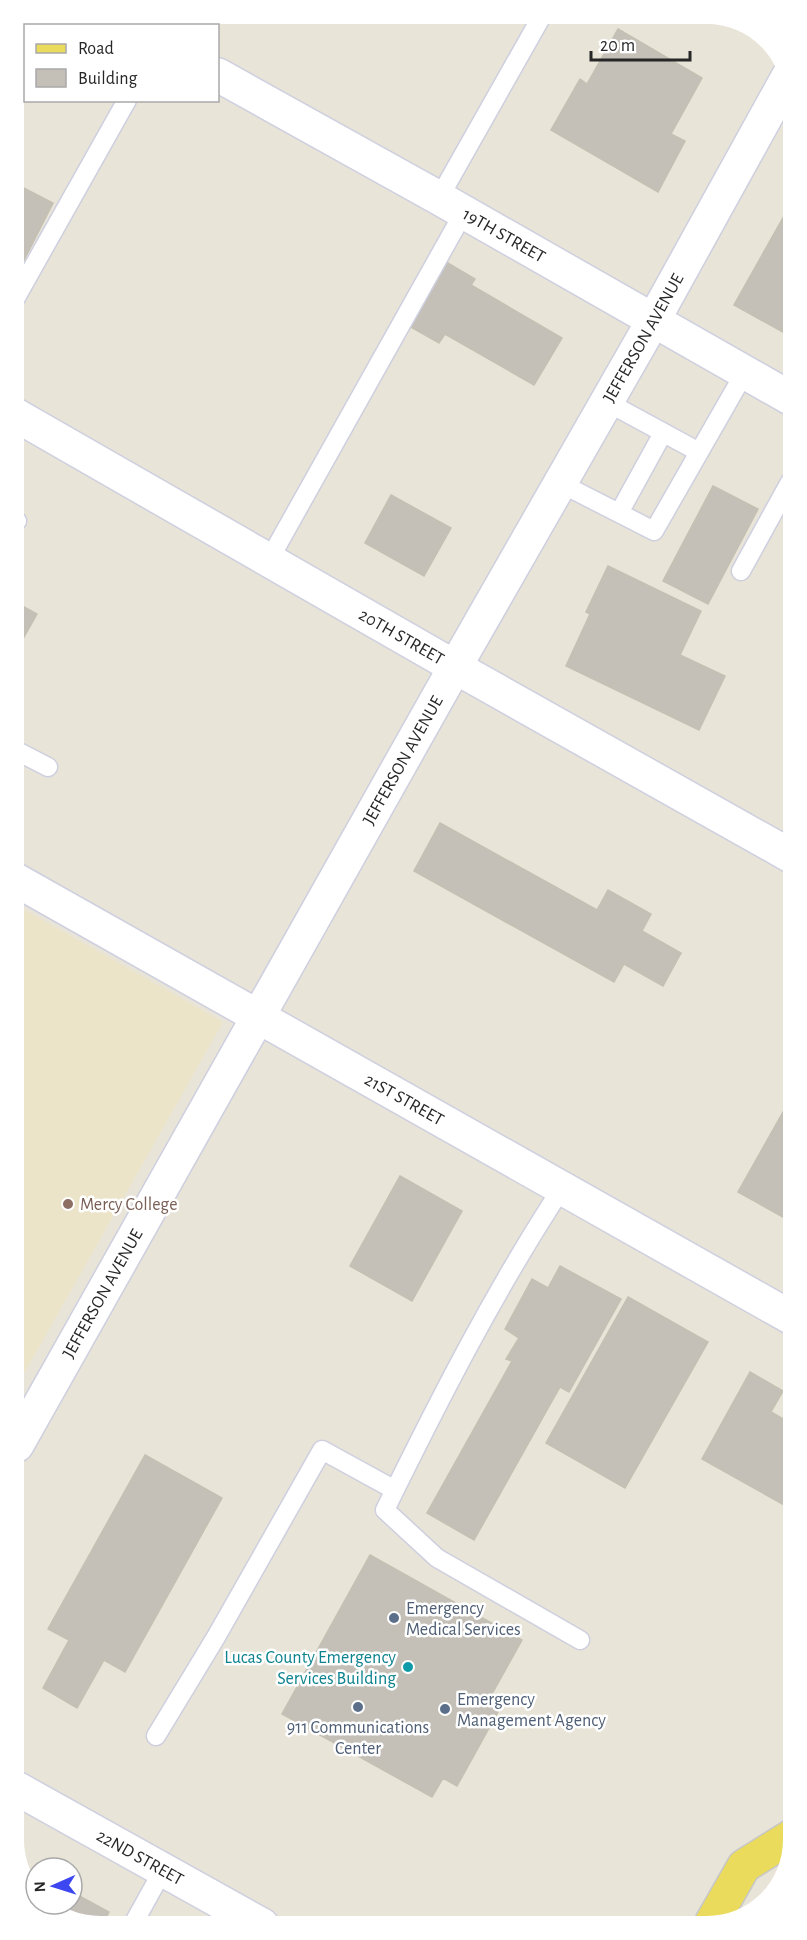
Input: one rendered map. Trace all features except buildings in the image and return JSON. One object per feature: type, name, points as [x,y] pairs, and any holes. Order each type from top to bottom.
[{"type":"main road","points":[[716,1915],[744,1866],[783,1844]]},
{"type":"street","name":"19TH STREET","points":[[219,76],[452,205],[783,394]]},
{"type":"street","name":"JEFFERSON AVENUE","points":[[24,1433],[455,667],[653,321],[782,87]]},
{"type":"street","name":"20TH STREET","points":[[24,420],[455,667],[783,852]]},
{"type":"street","name":"21ST STREET","points":[[24,885],[783,1313]]},
{"type":"street","name":"22ND STREET","points":[[24,1792],[246,1916]]},
{"type":"lane","points":[[269,560],[452,205],[538,24]]},
{"type":"lane","points":[[24,284],[126,102]]},
{"type":"lane","points":[[560,483],[654,531],[745,372]]},
{"type":"lane","points":[[607,402],[699,452]]},
{"type":"lane","points":[[619,513],[663,433]]},
{"type":"lane","points":[[741,571],[783,495]]},
{"type":"lane","points":[[24,755],[48,767]]},
{"type":"lane","points":[[562,1188],[525,1244],[418,1442],[385,1510],[437,1558],[580,1640]]},
{"type":"lane","points":[[156,1736],[216,1637],[322,1450],[395,1490]]},
{"type":"lane","points":[[138,1916],[163,1870]]},
{"type":"shaded area","name":"Mercy College","points":[[24,910],[223,1022],[24,1374]]},
{"type":"place","name":"Mercy College","points":[[68,1204]]},
{"type":"place","name":"Emergency Medical Services","points":[[394,1618]]},
{"type":"place","name":"Lucas County Emergency Services Building","points":[[408,1667]]},
{"type":"place","name":"911 Communications Center","points":[[358,1707]]},
{"type":"place","name":"Emergency Management Agency","points":[[445,1709]]}]
